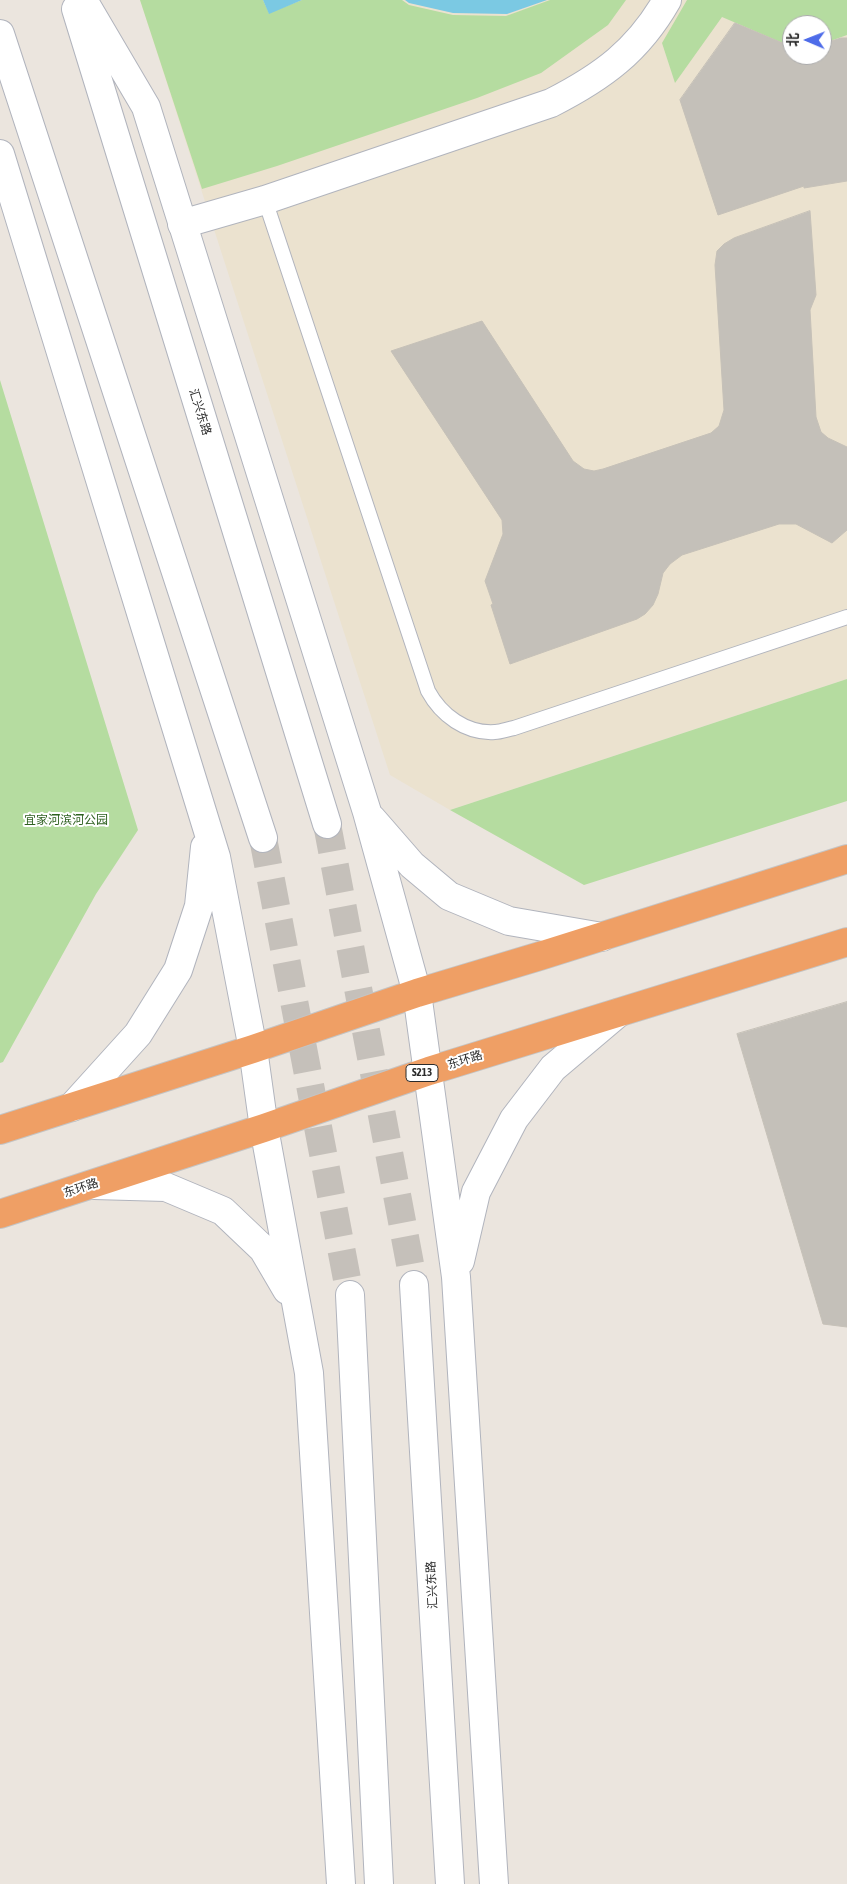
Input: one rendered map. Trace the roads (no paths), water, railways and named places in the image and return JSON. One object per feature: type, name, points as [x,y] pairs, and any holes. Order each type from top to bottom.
[{"type":"highway","points":[[0,1130],[253,1049],[417,992],[602,937],[847,859]]},
{"type":"highway","name":"东环路","points":[[0,1214],[264,1128],[429,1071],[847,942]]},
{"type":"main road","name":"汇兴东路","points":[[73,0],[328,824]]},
{"type":"main road","points":[[84,0],[146,107],[367,812],[417,992],[456,1277],[494,1884]]},
{"type":"main road","points":[[182,224],[264,200],[551,103],[587,84],[624,56],[656,19],[667,0]]},
{"type":"main road","points":[[0,34],[263,838]]},
{"type":"main road","points":[[0,154],[216,857],[253,1049],[264,1128],[309,1373],[341,1884]]},
{"type":"main road","points":[[367,812],[412,865],[449,896],[509,921],[602,937]]},
{"type":"main road","points":[[72,1107],[138,1034],[178,970],[199,906],[207,828]]},
{"type":"main road","points":[[456,1277],[476,1192],[514,1119],[553,1068],[618,1013]]},
{"type":"main road","points":[[90,1185],[166,1187],[223,1211],[263,1249],[297,1306]]},
{"type":"main road","name":"汇兴东路","points":[[414,1285],[450,1884]]},
{"type":"main road","points":[[350,1295],[379,1884]]},
{"type":"lane","points":[[264,200],[428,691],[435,704],[448,717],[464,726],[478,730],[494,732],[514,728],[847,617]]},
{"type":"water","points":[[263,0],[302,0],[269,14]]},
{"type":"water","points":[[405,0],[547,0],[507,14],[453,13],[409,3]]},
{"type":"tunnel","points":[[327,824],[414,1285]]},
{"type":"tunnel","points":[[263,838],[350,1295]]},
{"type":"park label","name":"宜家河滨河公园","points":[[66,820]]}]
